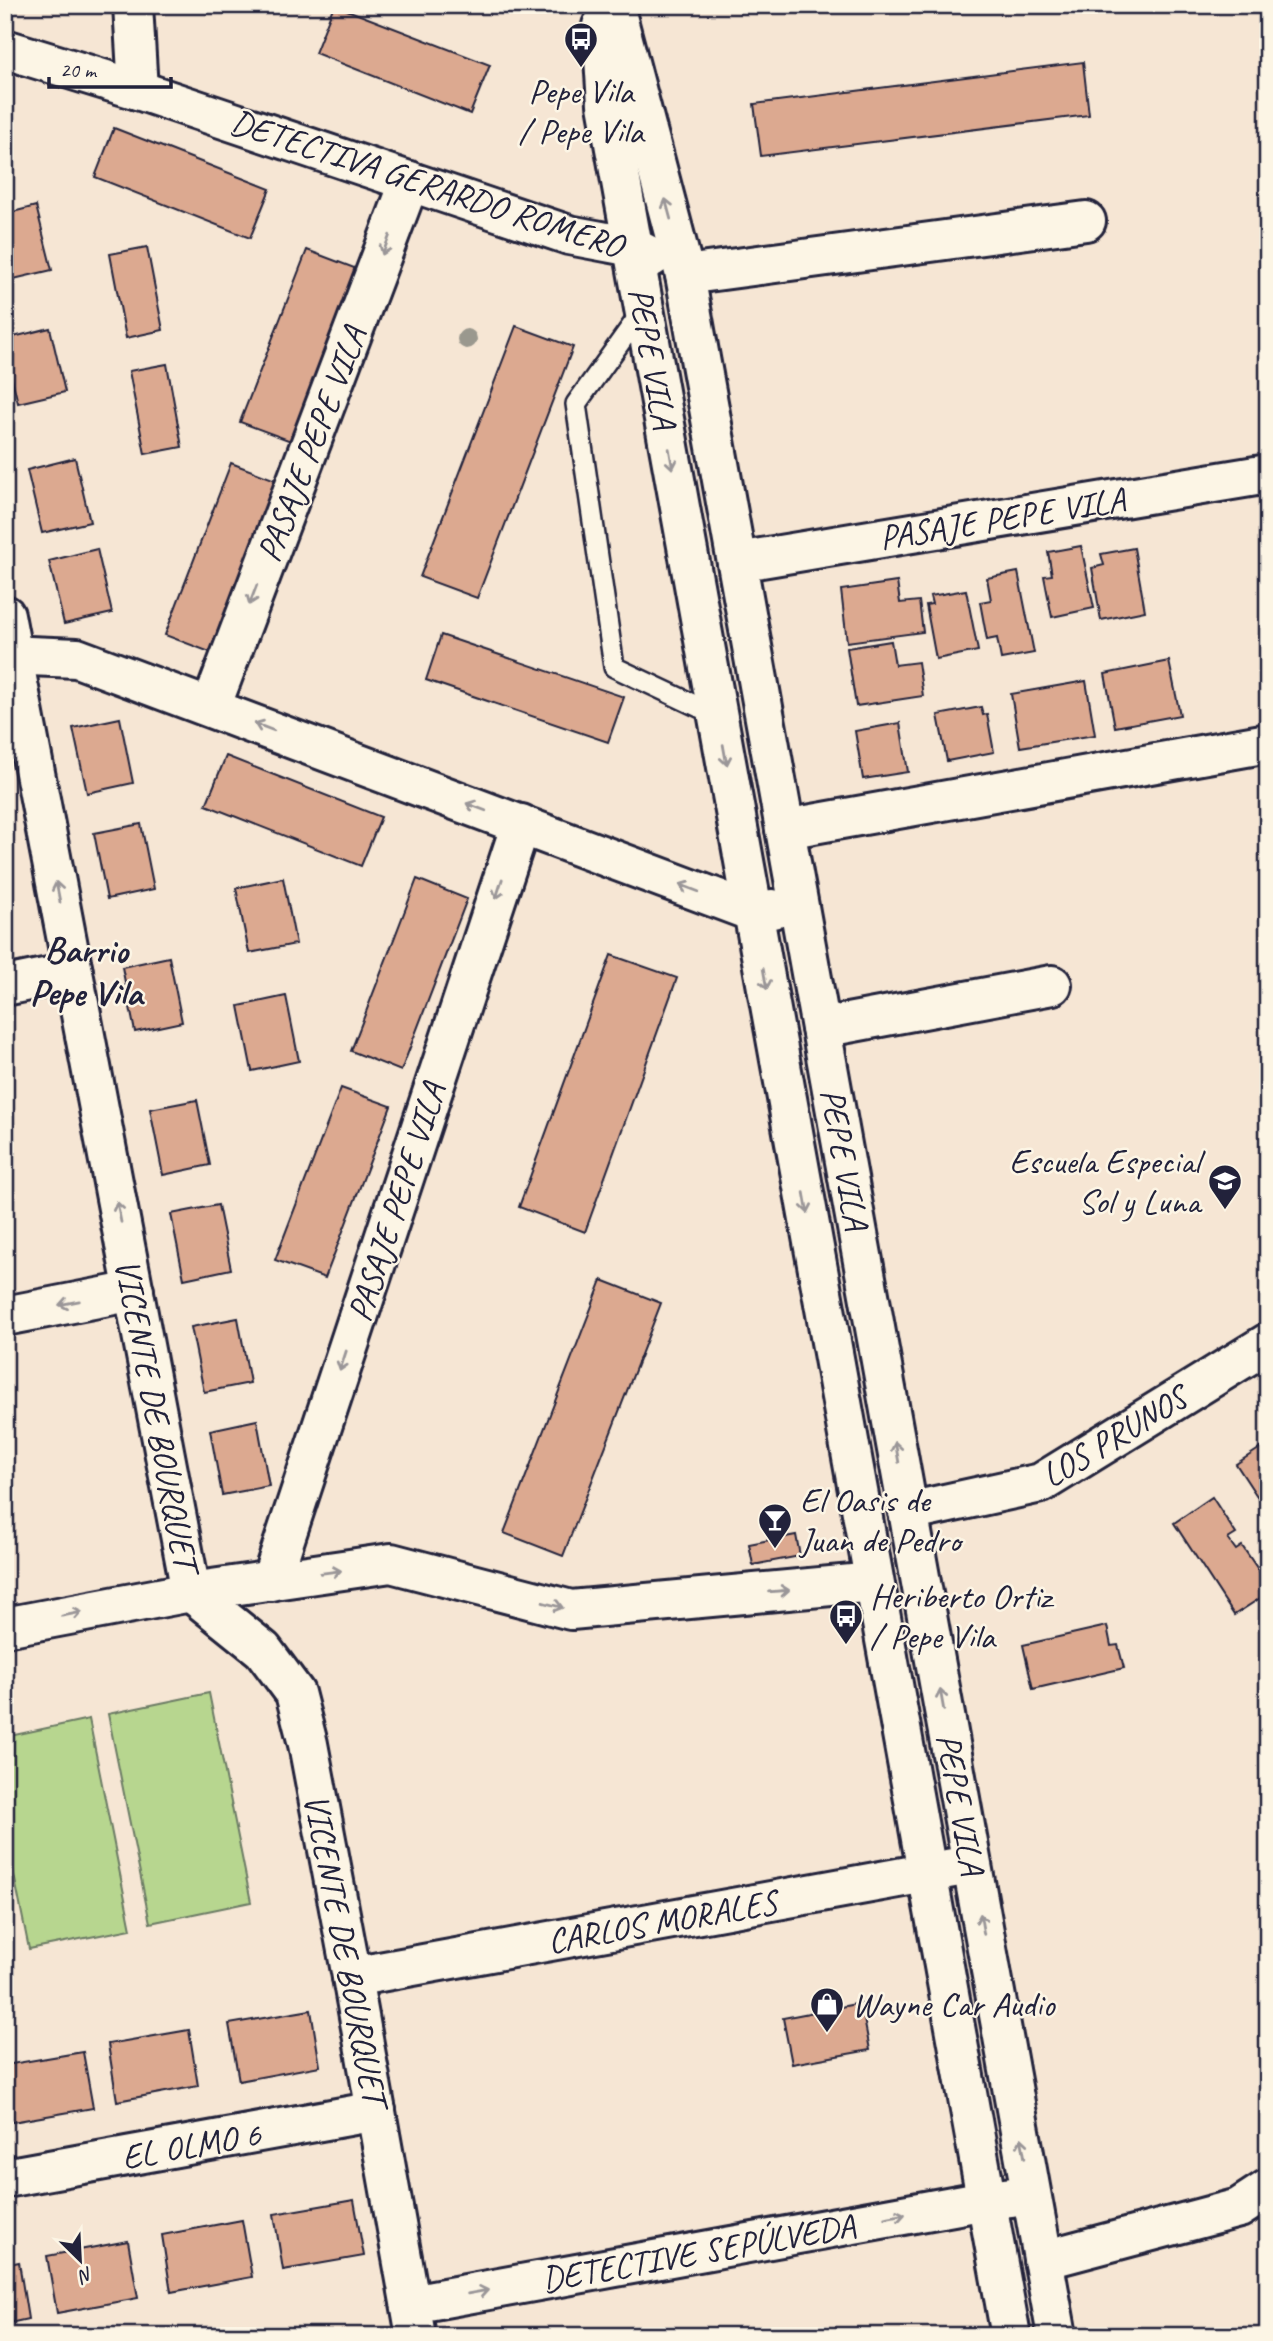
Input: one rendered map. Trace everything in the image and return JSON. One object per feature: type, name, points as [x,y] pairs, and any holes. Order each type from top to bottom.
[{"type":"street","points":[[133,5],[138,90]]},
{"type":"street","name":"PEPE VILA","points":[[601,5],[607,104],[1011,2336]]},
{"type":"street","name":"PEPE VILA","points":[[614,5],[685,275],[1056,2336]]},
{"type":"street","name":"DETECTIVA GERARDO ROMERO","points":[[5,49],[138,90],[569,235],[633,247],[685,275]]},
{"type":"street","name":"PASAJE PEPE VILA","points":[[211,707],[410,181]]},
{"type":"street","points":[[685,275],[1086,221]]},
{"type":"street","name":"PASAJE PEPE VILA","points":[[737,562],[1268,474]]},
{"type":"street","name":"VICENTE DE BOURQUET","points":[[5,615],[9,654],[73,972],[191,1592],[263,1650],[295,1693],[308,1744],[414,2320]]},
{"type":"street","points":[[701,626],[747,619]]},
{"type":"street","points":[[9,654],[77,658],[753,912],[799,904]]},
{"type":"street","points":[[785,829],[1268,743]]},
{"type":"street","name":"PASAJE PEPE VILA","points":[[271,1581],[521,824]]},
{"type":"street","points":[[5,986],[73,972]]},
{"type":"street","points":[[821,1028],[1052,985]]},
{"type":"street","points":[[5,1316],[134,1291]]},
{"type":"street","name":"LOS PRUNOS","points":[[908,1513],[1041,1483],[1268,1343]]},
{"type":"street","points":[[844,1418],[890,1413]]},
{"type":"street","points":[[5,1627],[191,1592],[391,1563],[571,1610],[874,1582]]},
{"type":"street","name":"CARLOS MORALES","points":[[352,1977],[972,1865]]},
{"type":"street","name":"EL OLMO 6","points":[[5,2178],[376,2111]]},
{"type":"street","points":[[1043,2260],[1238,2208],[1268,2189]]},
{"type":"street","points":[[986,2200],[1031,2195]]},
{"type":"street","name":"DETECTIVE SEPÚLVEDA","points":[[414,2320],[986,2200]]},
{"type":"lane","points":[[644,309],[576,404],[614,667],[718,716]]},
{"type":"green space","points":[[209,1693],[251,1902],[150,1923],[108,1714]]},
{"type":"green space","points":[[89,1719],[131,1929],[29,1949],[5,1830],[5,1737]]},
{"type":"building","points":[[334,5],[490,65],[470,114],[315,53]]},
{"type":"building","points":[[1083,62],[1089,115],[761,156],[754,104]]},
{"type":"building","points":[[114,128],[270,189],[250,238],[95,177]]},
{"type":"building","points":[[36,206],[52,270],[5,281],[5,214]]},
{"type":"building","points":[[147,247],[163,330],[126,338],[110,254]]},
{"type":"building","points":[[307,250],[357,269],[291,441],[240,422]]},
{"type":"building","points":[[516,326],[573,347],[477,598],[420,577]]},
{"type":"building","points":[[50,328],[65,392],[18,403],[5,351],[5,339]]},
{"type":"building","points":[[167,364],[182,447],[145,454],[129,371]]},
{"type":"building","points":[[75,458],[90,522],[42,533],[27,470]]},
{"type":"building","points":[[231,463],[281,482],[215,654],[165,635]]},
{"type":"building","points":[[1081,546],[1094,608],[1052,617],[1044,576],[1052,575],[1048,552]]},
{"type":"building","points":[[1134,548],[1145,611],[1101,620],[1092,568],[1104,565],[1101,554]]},
{"type":"building","points":[[97,549],[112,613],[64,624],[49,561]]},
{"type":"building","points":[[1018,572],[1034,653],[1001,659],[997,638],[987,640],[980,602],[991,600],[987,578]]},
{"type":"building","points":[[897,582],[900,603],[919,601],[923,632],[847,642],[841,590]]},
{"type":"building","points":[[966,590],[978,651],[936,659],[926,605],[932,604],[930,596]]},
{"type":"building","points":[[441,635],[624,697],[608,742],[426,680]]},
{"type":"building","points":[[891,641],[895,665],[918,662],[923,696],[856,706],[847,648]]},
{"type":"building","points":[[1169,661],[1180,715],[1115,727],[1105,674]]},
{"type":"building","points":[[1086,681],[1095,735],[1020,747],[1011,694]]},
{"type":"building","points":[[981,707],[983,715],[987,714],[994,752],[947,761],[938,715]]},
{"type":"building","points":[[120,718],[133,783],[87,793],[73,728]]},
{"type":"building","points":[[900,723],[908,772],[863,779],[855,731]]},
{"type":"building","points":[[226,756],[381,817],[361,866],[206,805]]},
{"type":"building","points":[[141,824],[154,889],[107,899],[94,833]]},
{"type":"building","points":[[283,878],[296,944],[249,953],[236,888]]},
{"type":"building","points":[[417,879],[467,899],[401,1071],[351,1051]]},
{"type":"building","points":[[611,955],[677,978],[585,1232],[519,1207]]},
{"type":"building","points":[[169,957],[182,1022],[135,1032],[122,967]]},
{"type":"building","points":[[286,996],[299,1061],[252,1071],[239,1006]]},
{"type":"building","points":[[341,1088],[391,1106],[325,1278],[275,1260]]},
{"type":"building","points":[[197,1100],[210,1165],[163,1175],[150,1109]]},
{"type":"building","points":[[218,1205],[231,1269],[184,1279],[171,1214]]},
{"type":"building","points":[[602,1280],[661,1303],[563,1556],[504,1533]]},
{"type":"building","points":[[238,1318],[250,1383],[204,1392],[191,1327]]},
{"type":"building","points":[[257,1420],[269,1486],[222,1495],[210,1430]]},
{"type":"building","points":[[1268,1443],[1268,1513],[1236,1464]]},
{"type":"building","points":[[1212,1497],[1236,1534],[1228,1539],[1236,1550],[1242,1546],[1268,1584],[1268,1593],[1234,1615],[1174,1523]]},
{"type":"building","name":"El Oasis de Juan de Pedro","points":[[796,1535],[800,1556],[753,1565],[749,1544]]},
{"type":"building","points":[[1107,1626],[1111,1646],[1118,1645],[1124,1668],[1033,1689],[1023,1645]]},
{"type":"building","name":"Wayne Car Audio","points":[[861,2003],[870,2050],[792,2064],[783,2018]]},
{"type":"building","points":[[311,2010],[320,2066],[239,2081],[229,2024]]},
{"type":"building","points":[[189,2030],[198,2086],[117,2101],[108,2044]]},
{"type":"building","points":[[83,2052],[93,2108],[12,2122],[5,2085],[5,2065]]},
{"type":"building","points":[[354,2200],[364,2256],[283,2270],[274,2214]]},
{"type":"building","points":[[242,2220],[252,2277],[171,2292],[162,2235]]},
{"type":"building","points":[[128,2241],[138,2298],[57,2313],[47,2256]]},
{"type":"building","points":[[19,2262],[28,2319],[5,2324],[5,2265]]},
{"type":"place","name":"Pepe Vila / Pepe Vila","points":[[581,69]]},
{"type":"place","name":"Escuela Especial Sol y Luna","points":[[1225,1211]]},
{"type":"place","name":"El Oasis de Juan de Pedro","points":[[775,1550]]},
{"type":"place","name":"Heriberto Ortiz / Pepe Vila","points":[[846,1646]]},
{"type":"place","name":"Wayne Car Audio","points":[[827,2034]]},
{"type":"district","name":"Barrio Pepe Vila","points":[[86,970]]}]
